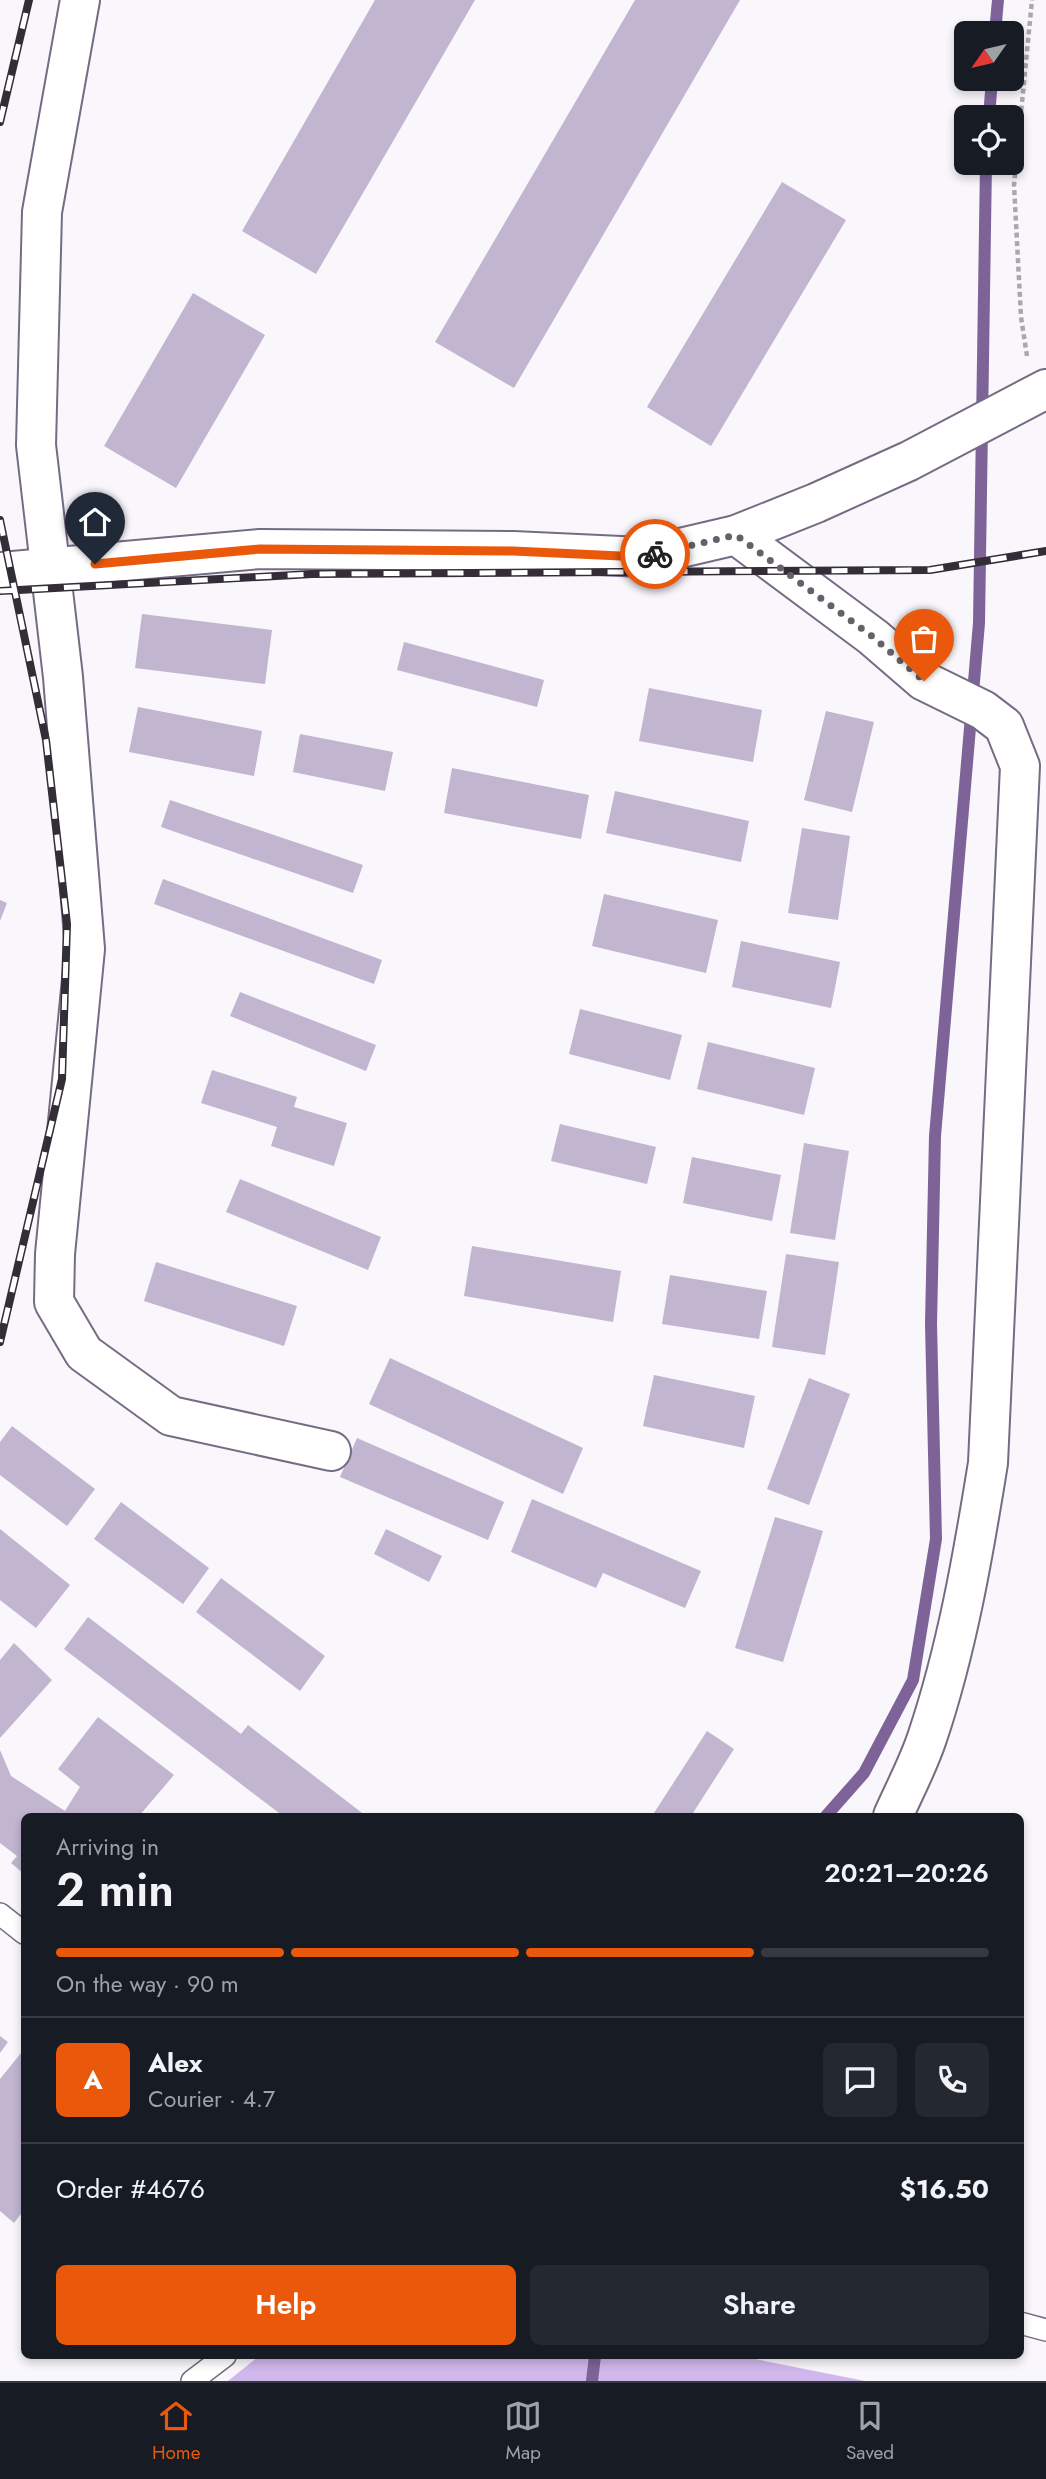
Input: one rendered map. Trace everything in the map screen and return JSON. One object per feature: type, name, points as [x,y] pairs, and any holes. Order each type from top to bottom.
[{"type":"street","points":[[80,0],[42,212],[36,445],[63,677],[85,949],[55,1254],[54,1302],[84,1353],[171,1416],[331,1451]]},
{"type":"street","points":[[0,572],[260,549],[513,551],[642,557],[736,535],[909,461],[1029,397]]},
{"type":"street","points":[[736,535],[873,637],[924,681],[983,710],[1004,726],[1020,766],[988,1463],[969,1576],[945,1678],[926,1741],[893,1813]]},
{"type":"lane","points":[[0,1914],[21,1931]]},
{"type":"lane","points":[[1024,2324],[1046,2330]]},
{"type":"lane","points":[[192,2381],[221,2359]]},
{"type":"path","points":[[1029,397],[1021,317],[1014,185],[1032,0]]},
{"type":"shaded area","points":[[255,2359],[755,2359],[865,2381],[228,2381]]},
{"type":"building","points":[[375,0],[475,0],[316,274],[242,231]]},
{"type":"building","points":[[635,0],[740,0],[514,388],[435,342]]},
{"type":"building","points":[[782,182],[846,220],[711,446],[647,407]]},
{"type":"building","points":[[193,293],[265,335],[176,488],[104,446]]},
{"type":"building","points":[[142,614],[272,630],[265,684],[135,668]]},
{"type":"building","points":[[404,642],[544,680],[537,707],[397,670]]},
{"type":"building","points":[[649,688],[762,710],[753,762],[639,741]]},
{"type":"building","points":[[138,707],[262,731],[254,776],[129,752]]},
{"type":"building","points":[[826,711],[874,722],[852,812],[804,800]]},
{"type":"building","points":[[300,734],[393,752],[385,791],[293,772]]},
{"type":"building","points":[[452,768],[589,795],[581,839],[444,813]]},
{"type":"building","points":[[615,791],[749,821],[741,862],[606,833]]},
{"type":"building","points":[[170,800],[363,865],[353,893],[161,827]]},
{"type":"building","points":[[802,828],[850,836],[838,920],[788,913]]},
{"type":"building","points":[[163,879],[382,960],[374,984],[154,904]]},
{"type":"building","points":[[604,894],[718,920],[706,973],[592,946]]},
{"type":"building","points":[[0,900],[7,903],[0,921]]},
{"type":"building","points":[[741,941],[840,962],[831,1008],[732,987]]},
{"type":"building","points":[[240,992],[376,1045],[366,1071],[230,1016]]},
{"type":"building","points":[[580,1009],[682,1035],[670,1080],[569,1054]]},
{"type":"building","points":[[708,1042],[815,1068],[804,1115],[697,1089]]},
{"type":"building","points":[[212,1070],[297,1097],[294,1107],[347,1123],[334,1166],[271,1146],[277,1127],[201,1103]]},
{"type":"building","points":[[560,1124],[656,1147],[647,1184],[551,1161]]},
{"type":"building","points":[[804,1143],[849,1151],[835,1240],[790,1233]]},
{"type":"building","points":[[692,1157],[781,1175],[772,1221],[683,1203]]},
{"type":"building","points":[[240,1179],[381,1237],[368,1270],[226,1212]]},
{"type":"building","points":[[472,1246],[621,1271],[613,1322],[464,1296]]},
{"type":"building","points":[[786,1254],[839,1262],[825,1355],[772,1347]]},
{"type":"building","points":[[156,1262],[297,1306],[284,1346],[144,1301]]},
{"type":"building","points":[[670,1275],[767,1291],[759,1339],[662,1324]]},
{"type":"building","points":[[390,1358],[583,1448],[563,1494],[369,1404]]},
{"type":"building","points":[[654,1375],[755,1396],[744,1448],[643,1426]]},
{"type":"building","points":[[809,1378],[850,1394],[809,1505],[767,1489]]},
{"type":"building","points":[[12,1426],[95,1489],[67,1526],[0,1475],[0,1442]]},
{"type":"building","points":[[357,1438],[504,1502],[488,1540],[340,1477]]},
{"type":"building","points":[[532,1499],[701,1571],[685,1608],[603,1573],[596,1588],[511,1552]]},
{"type":"building","points":[[121,1502],[209,1568],[183,1604],[94,1539]]},
{"type":"building","points":[[775,1517],[823,1531],[783,1662],[735,1648]]},
{"type":"building","points":[[0,1529],[70,1585],[36,1628],[0,1600]]},
{"type":"building","points":[[386,1529],[442,1556],[429,1582],[374,1554]]},
{"type":"building","points":[[221,1578],[325,1656],[300,1691],[196,1612]]},
{"type":"building","points":[[88,1617],[241,1734],[248,1725],[362,1813],[279,1813],[64,1649]]},
{"type":"building","points":[[14,1643],[52,1680],[0,1738],[0,1660]]},
{"type":"building","points":[[98,1717],[174,1775],[142,1813],[21,1813],[21,1871],[11,1863],[17,1856],[0,1843],[0,1750],[11,1776],[65,1811],[80,1787],[58,1769]]},
{"type":"building","points":[[707,1731],[734,1749],[693,1813],[654,1813]]},
{"type":"building","points":[[0,2036],[8,2042],[0,2053]]},
{"type":"building","points":[[21,2053],[21,2214],[14,2223],[0,2211],[0,2079]]},
{"type":"waterway","points":[[996,21],[998,0]]},
{"type":"waterway","points":[[990,105],[991,91]]},
{"type":"waterway","points":[[829,1813],[864,1773],[913,1680],[936,1539],[931,1324],[935,1136],[979,623],[986,175]]},
{"type":"waterway","points":[[592,2381],[595,2359]]},
{"type":"railway","points":[[0,122],[29,0]]},
{"type":"railway","points":[[0,520],[46,740],[67,924],[62,1079],[0,1342]]},
{"type":"railway","points":[[0,591],[312,574],[930,570],[1046,551]]},
{"type":"way so far","points":[[655,554],[736,535],[873,637],[924,681]]},
{"type":"route","points":[[95,564],[260,549],[513,551],[642,557],[655,554]]}]
